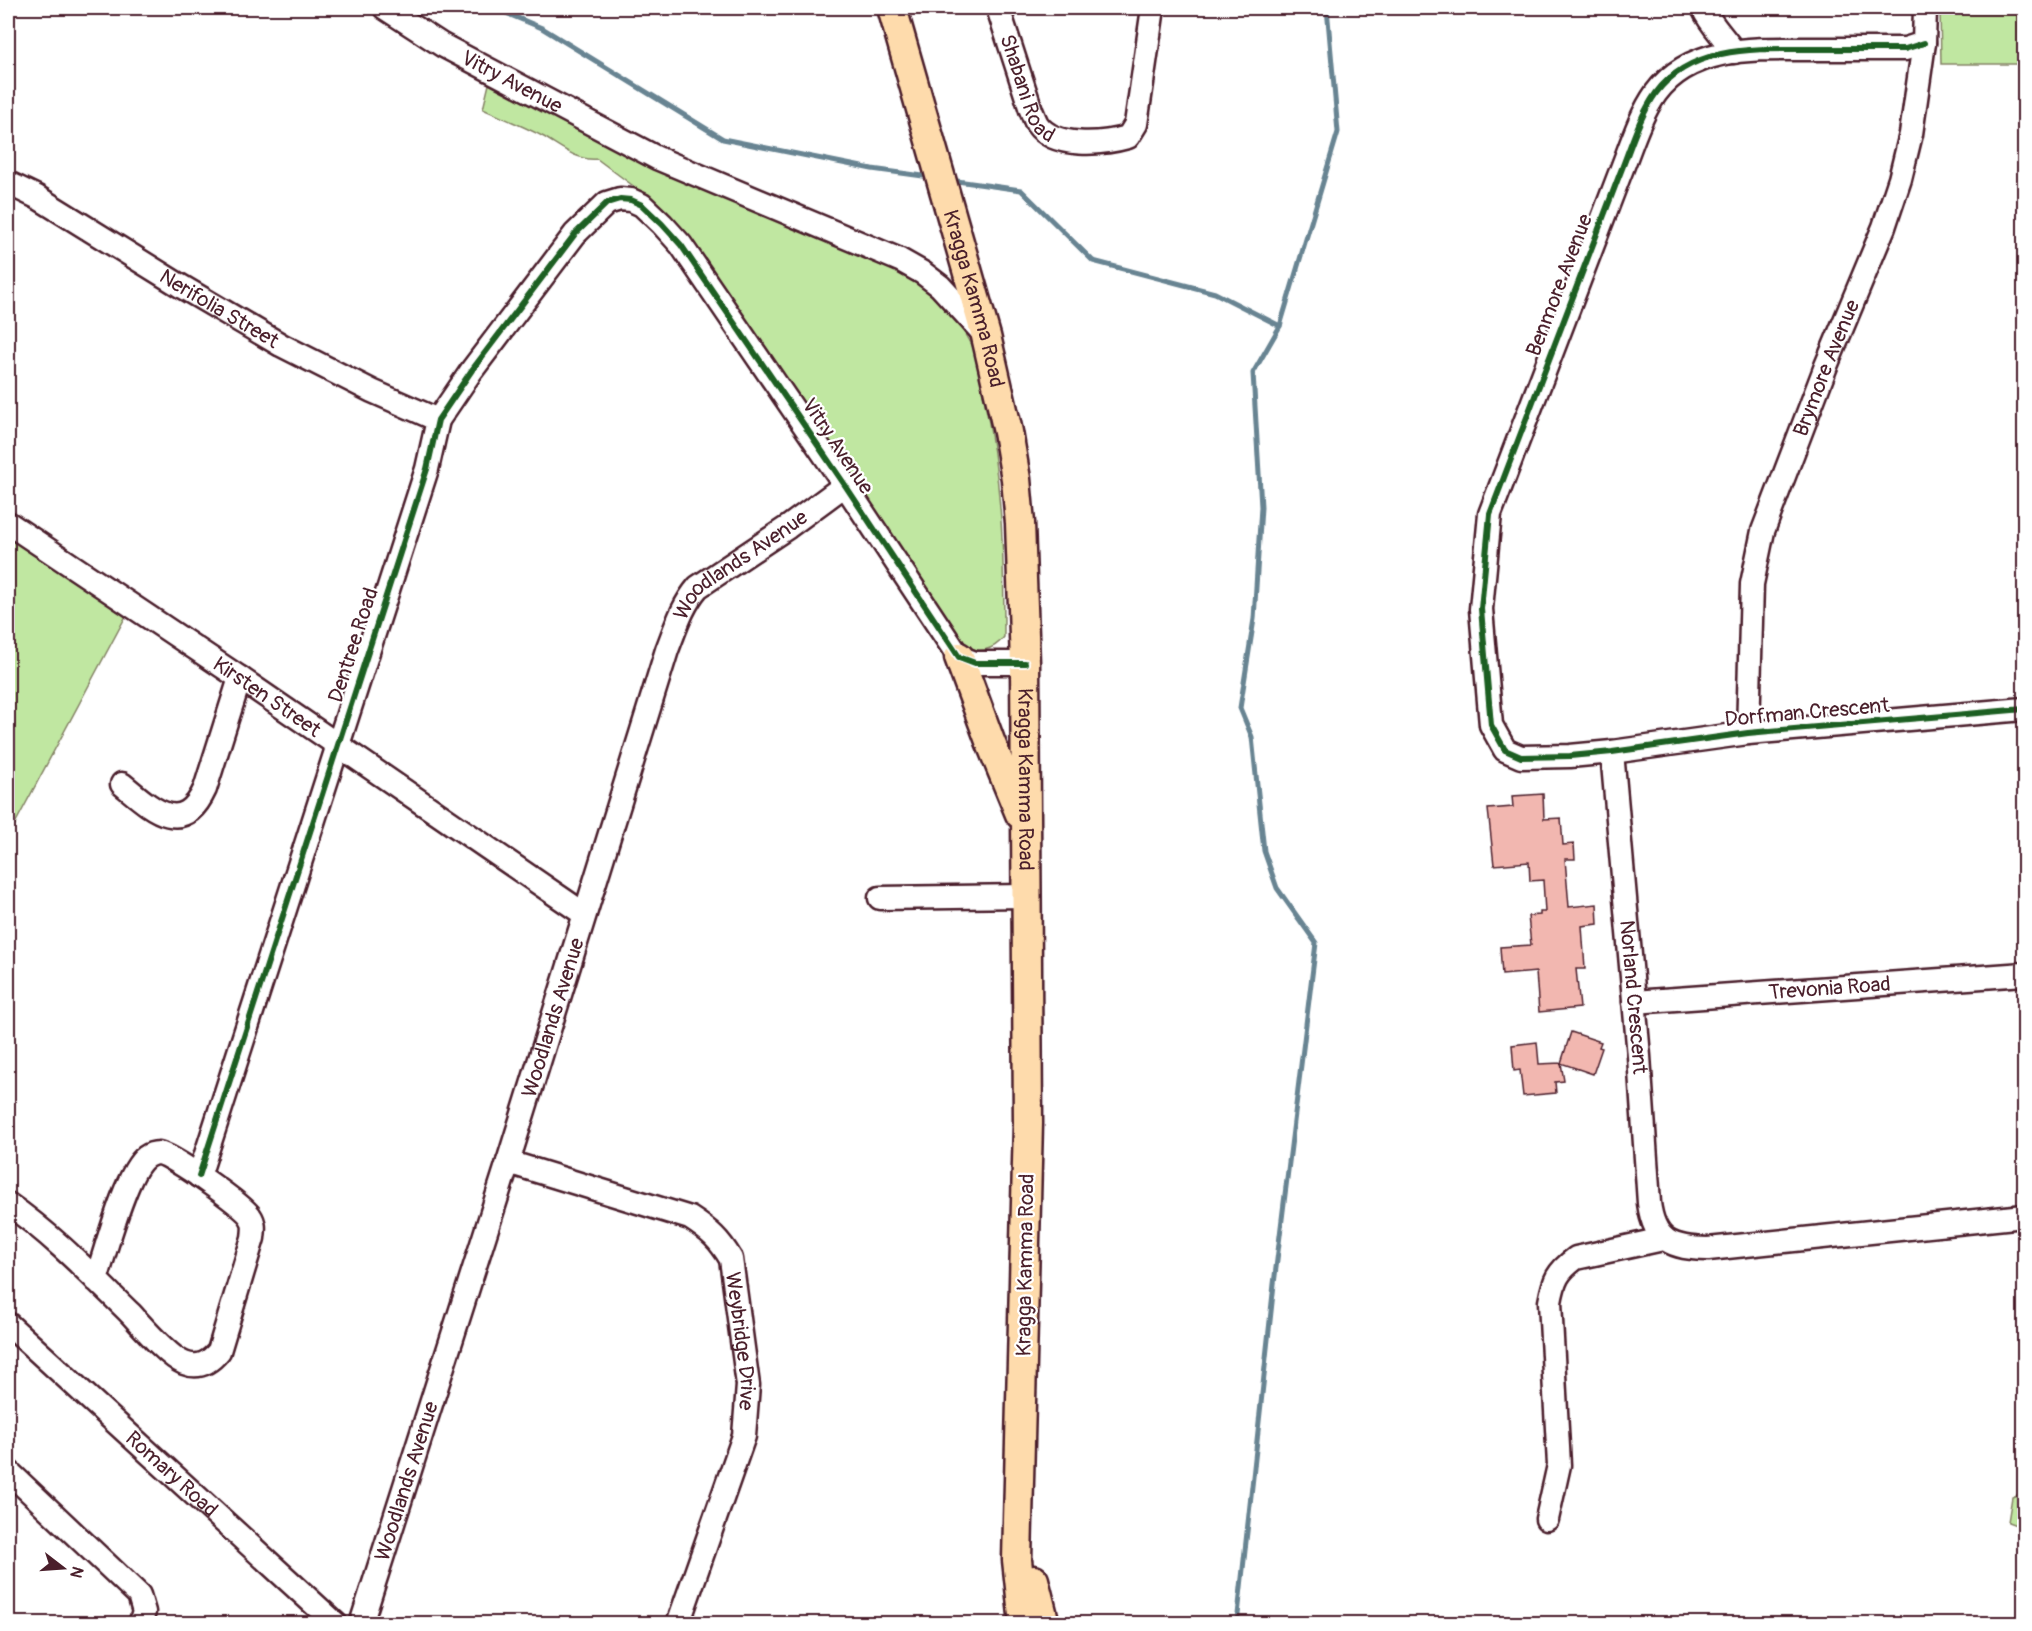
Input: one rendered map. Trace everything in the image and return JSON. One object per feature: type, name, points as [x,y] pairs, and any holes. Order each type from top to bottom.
[{"type":"main road","name":"Kragga Kamma Road","points":[[892,8],[986,336],[1008,432],[1016,478],[1020,523],[1025,663],[1028,1124],[1017,1560],[1024,1623]]},
{"type":"main road","points":[[959,657],[990,741],[1026,827]]},
{"type":"main road","name":"Kragga Kamma Road","points":[[1020,1495],[1034,1579],[1045,1623]]},
{"type":"street","name":"Vitry Avenue","points":[[385,8],[441,45],[657,158],[908,265],[940,286],[986,336]]},
{"type":"street","name":"Shabani Road","points":[[998,8],[1031,110],[1038,124],[1057,138],[1100,143],[1128,137],[1136,124],[1153,8]]},
{"type":"street","points":[[1703,8],[1709,21],[1718,29],[1734,52]]},
{"type":"street","name":"Brymore Avenue","points":[[1748,733],[1752,584],[1764,531],[1826,366],[1884,227],[1900,179],[1911,134],[1924,43],[1924,8]]},
{"type":"street","name":"Benmore Avenue","points":[[1521,757],[1505,750],[1491,725],[1481,609],[1490,514],[1642,120],[1657,92],[1676,73],[1694,62],[1716,55],[1754,49],[1905,49],[1924,43]]},
{"type":"street","name":"Nerifolia Street","points":[[8,183],[37,197],[281,345],[372,391],[438,420]]},
{"type":"street","name":"Dentree Road","points":[[199,1176],[427,470],[438,420],[472,370],[574,234],[607,203],[620,199],[631,200],[642,205]]},
{"type":"street","name":"Vitry Avenue","points":[[642,205],[681,245],[959,657]]},
{"type":"street","name":"Woodlands Avenue","points":[[361,1623],[508,1162],[667,650],[681,612],[698,587],[788,527],[845,485]]},
{"type":"street","name":"Kirsten Street","points":[[8,523],[339,745],[584,914]]},
{"type":"street","points":[[959,657],[975,663],[1025,663]]},
{"type":"street","points":[[122,784],[159,813],[180,814],[192,810],[205,789],[240,678]]},
{"type":"street","name":"Dorfman Crescent","points":[[1521,757],[1612,752],[1748,733],[2025,709]]},
{"type":"street","name":"Norland Crescent","points":[[1612,752],[1649,1203],[1651,1218],[1663,1239]]},
{"type":"street","points":[[880,898],[1025,896]]},
{"type":"street","name":"Trevonia Road","points":[[1634,1002],[2025,974]]},
{"type":"street","points":[[8,1204],[96,1280],[177,1360],[195,1366],[213,1359],[219,1351],[253,1238],[254,1224],[244,1209],[199,1176],[162,1153],[153,1153],[139,1163],[133,1172],[96,1280]]},
{"type":"street","name":"Weybridge Drive","points":[[508,1162],[690,1218],[711,1232],[722,1244],[730,1259],[735,1281],[748,1385],[744,1436],[678,1623]]},
{"type":"street","points":[[1547,1519],[1559,1465],[1550,1302],[1554,1281],[1564,1267],[1576,1258],[1663,1239],[1685,1248],[1708,1249],[2025,1216]]},
{"type":"street","name":"Romary Road","points":[[8,1324],[336,1623]]},
{"type":"street","points":[[8,1471],[139,1595],[144,1612],[140,1623]]},
{"type":"green space","points":[[1940,8],[2024,8],[2024,64],[1941,64]]},
{"type":"green space","points":[[489,84],[682,179],[908,273],[944,306],[972,345],[994,455],[1003,575],[1004,637],[1000,642],[985,650],[974,650],[962,645],[694,245],[667,211],[597,159],[582,158],[568,152],[535,132],[483,109]]},
{"type":"green space","points":[[8,534],[127,614],[9,835],[8,834]]},
{"type":"green space","points":[[2024,1492],[2024,1528],[2008,1522],[2012,1497]]},
{"type":"building","points":[[1543,794],[1544,819],[1561,818],[1563,845],[1574,844],[1575,859],[1565,859],[1569,907],[1597,904],[1598,924],[1582,926],[1585,969],[1576,969],[1580,1008],[1539,1012],[1536,972],[1502,975],[1500,947],[1531,945],[1528,916],[1545,912],[1543,880],[1530,881],[1529,862],[1494,865],[1488,809],[1513,807],[1512,796]]},
{"type":"building","points":[[1571,1032],[1601,1042],[1599,1047],[1602,1048],[1593,1074],[1561,1063]]},
{"type":"building","points":[[1537,1042],[1539,1064],[1561,1063],[1564,1081],[1555,1082],[1556,1093],[1523,1096],[1520,1070],[1514,1071],[1512,1045]]},
{"type":"waterway","points":[[494,8],[542,28],[723,139],[872,169],[923,176]]},
{"type":"waterway","points":[[1237,1624],[1274,1284],[1316,943],[1277,888],[1264,851],[1252,737],[1240,708],[1254,619],[1261,507],[1253,373],[1280,326],[1338,132],[1327,8]]},
{"type":"waterway","points":[[957,181],[1021,190],[1093,261],[1215,293],[1280,326]]},
{"type":"cycle path","points":[[1924,43],[1905,49],[1771,49],[1728,53],[1688,65],[1671,77],[1650,102],[1635,133],[1490,514],[1481,609],[1491,725],[1505,750],[1521,757],[1570,756],[1748,733],[2024,709]]},
{"type":"cycle path","points":[[199,1176],[427,469],[438,420],[472,370],[575,234],[607,203],[620,199],[631,200],[642,205],[681,245],[959,657],[975,663],[1025,663]]}]
